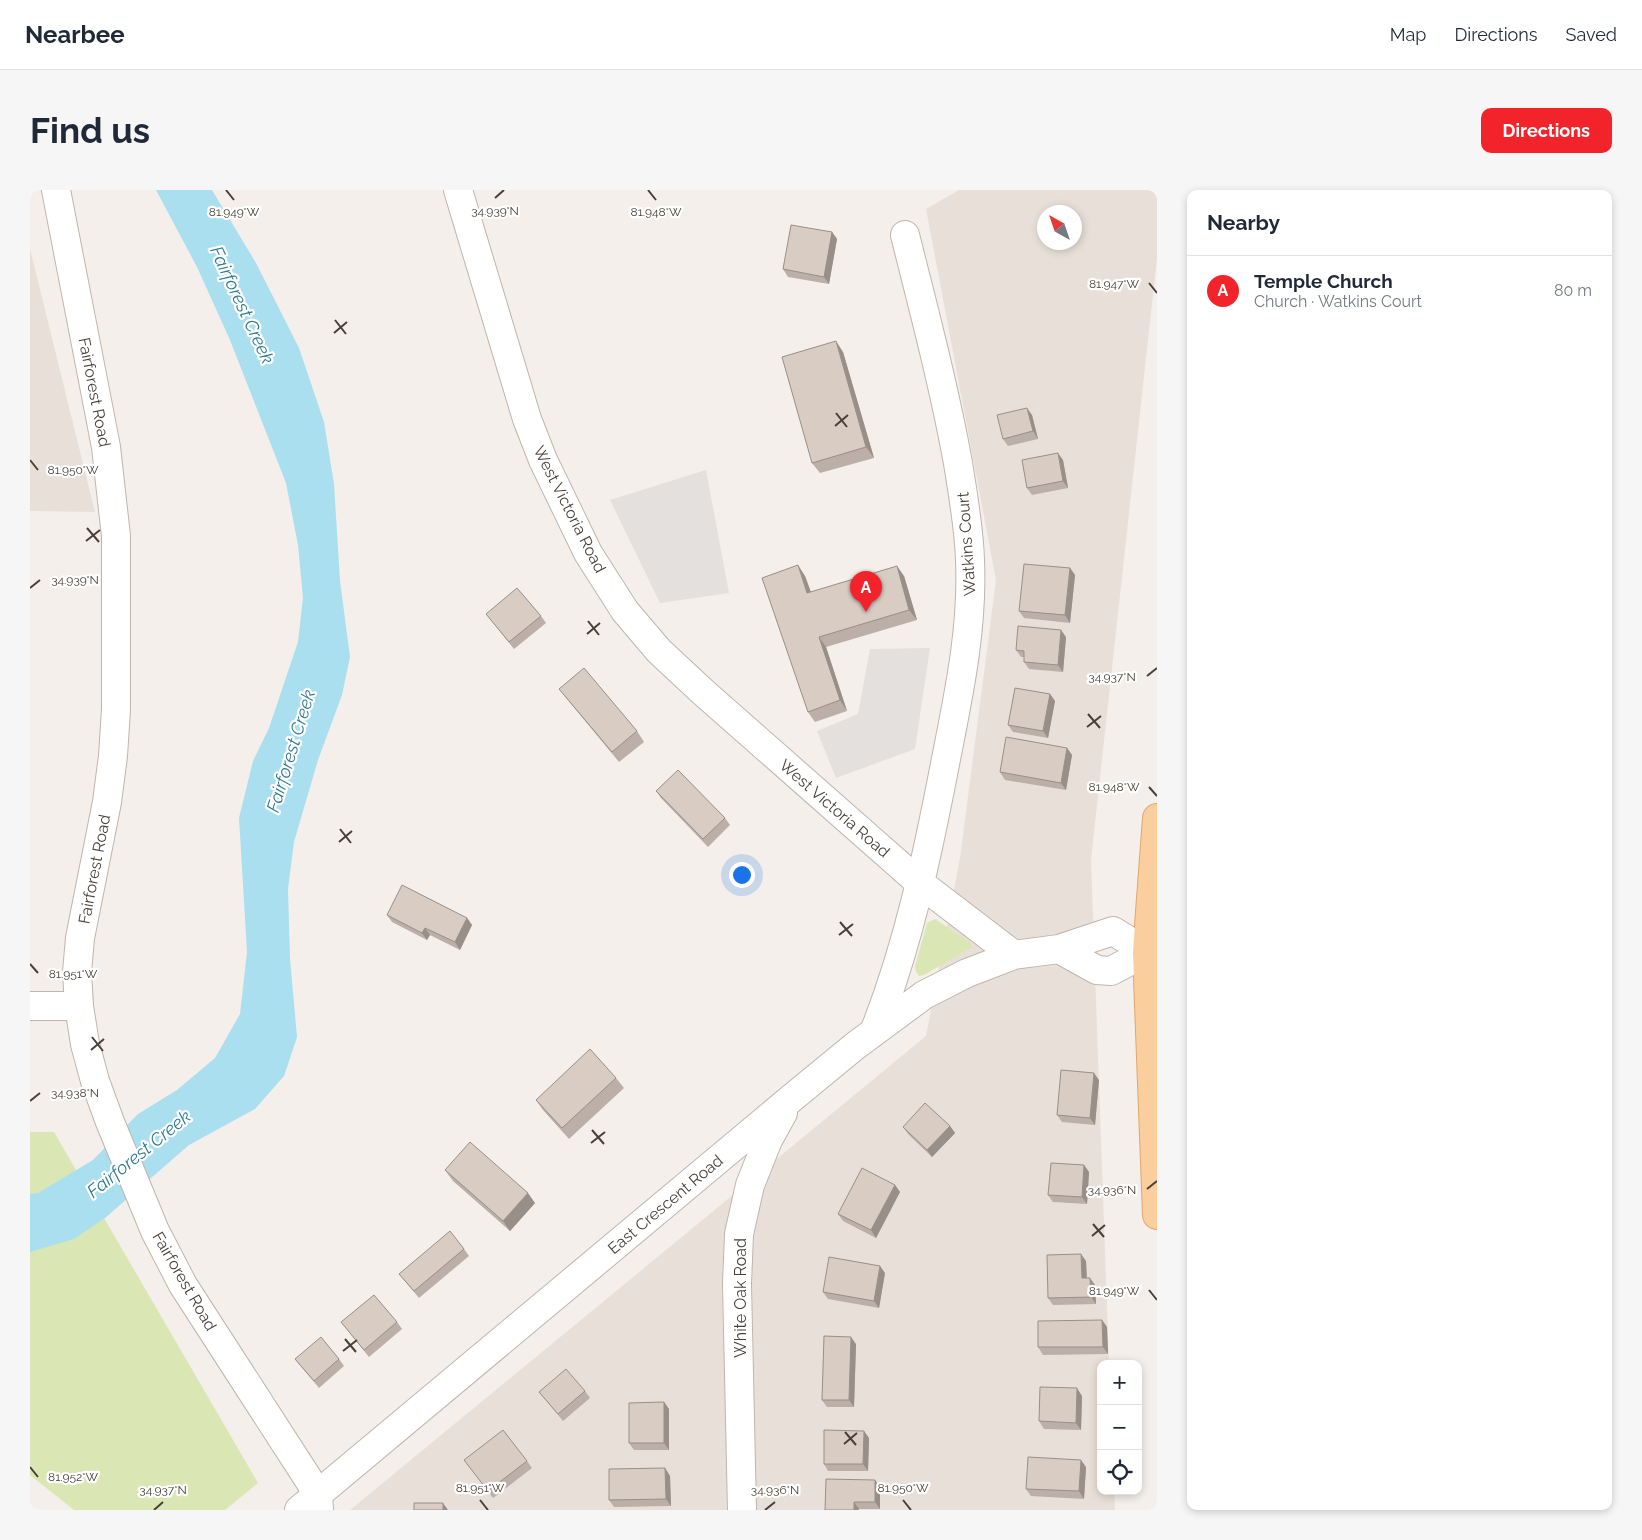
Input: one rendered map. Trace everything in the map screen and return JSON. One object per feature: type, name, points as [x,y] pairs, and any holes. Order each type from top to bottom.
[{"type":"main road","points":[[1157,818],[1152,953],[1157,1215]]},
{"type":"street","name":"Fairforest Road","points":[[56,190],[106,447],[116,536],[116,709],[113,756],[106,811],[80,938],[79,1006],[85,1044],[95,1081],[110,1122],[155,1231],[183,1285],[312,1505]]},
{"type":"street","name":"West Victoria Road","points":[[458,190],[527,419],[543,460],[588,553],[625,611],[659,650],[703,692],[921,884],[1014,955]]},
{"type":"street","name":"Watkins Court","points":[[905,235],[948,408],[965,507],[970,560],[970,614],[964,666],[921,884]]},
{"type":"street","points":[[874,1032],[891,989],[921,884]]},
{"type":"street","name":"East Crescent Road","points":[[312,1505],[793,1097],[874,1032],[924,995],[967,973],[1014,955],[1059,949],[1113,931],[1152,953]]},
{"type":"street","points":[[30,1006],[79,1006]]},
{"type":"street","name":"White Oak Road","points":[[742,1510],[737,1284],[739,1234],[750,1186],[768,1140],[793,1097]]},
{"type":"shaded area","points":[[959,190],[1157,190],[1157,258],[1091,860],[1109,1360],[1097,1360],[1097,1495],[1114,1495],[1115,1510],[350,1510],[926,1036],[960,858],[996,580],[926,209]]},
{"type":"shaded area","points":[[30,249],[95,512],[30,511]]},
{"type":"shaded area","points":[[706,470],[729,593],[660,603],[610,500]]},
{"type":"shaded area","points":[[930,648],[915,749],[836,778],[817,731],[858,714],[870,649]]},
{"type":"green space","points":[[935,919],[968,941],[971,944],[971,948],[919,976],[915,966],[927,923]]},
{"type":"green space","points":[[30,1132],[54,1132],[258,1483],[225,1510],[74,1510],[30,1475]]},
{"type":"water","name":"Fairforest Creek","points":[[156,190],[212,190],[256,263],[299,348],[324,422],[334,484],[340,581],[350,657],[342,695],[318,760],[294,842],[288,889],[290,959],[297,1037],[284,1076],[255,1109],[189,1145],[105,1218],[74,1239],[30,1252],[30,1194],[38,1193],[93,1160],[138,1114],[177,1090],[215,1058],[240,1014],[247,952],[239,818],[253,761],[269,728],[298,642],[303,598],[298,545],[286,483],[230,340],[197,267]]},
{"type":"building","points":[[791,225],[832,232],[824,277],[783,269]]},
{"type":"building","points":[[836,341],[866,447],[812,463],[782,357]]},
{"type":"building","points":[[1027,408],[1033,431],[1003,439],[997,415]]},
{"type":"building","points":[[1058,453],[1063,481],[1027,488],[1022,460]]},
{"type":"building","points":[[1024,564],[1070,568],[1065,615],[1019,611]]},
{"type":"building","points":[[798,565],[807,593],[897,566],[909,610],[819,637],[840,700],[808,712],[762,578]]},
{"type":"building","points":[[517,588],[541,616],[509,642],[486,614]]},
{"type":"building","points":[[1018,626],[1061,630],[1058,665],[1024,662],[1024,651],[1016,650]]},
{"type":"building","points":[[584,668],[637,731],[612,752],[559,689]]},
{"type":"building","points":[[1015,688],[1050,694],[1043,731],[1008,725]]},
{"type":"building","points":[[1006,737],[1067,748],[1061,783],[1000,772]]},
{"type":"building","points":[[678,770],[725,818],[703,839],[656,791]]},
{"type":"building","points":[[402,885],[467,918],[455,942],[425,928],[422,933],[387,915]]},
{"type":"building","points":[[590,1049],[616,1078],[562,1128],[536,1100]]},
{"type":"building","points":[[1061,1070],[1094,1073],[1090,1118],[1057,1115]]},
{"type":"building","points":[[925,1103],[950,1126],[927,1150],[903,1127]]},
{"type":"building","points":[[470,1142],[528,1193],[503,1221],[445,1170]]},
{"type":"building","points":[[1051,1163],[1084,1165],[1082,1197],[1048,1195]]},
{"type":"building","points":[[862,1168],[895,1185],[871,1230],[838,1214]]},
{"type":"building","points":[[450,1231],[464,1249],[414,1291],[399,1274]]},
{"type":"building","points":[[1081,1254],[1082,1278],[1090,1278],[1091,1297],[1048,1298],[1047,1255]]},
{"type":"building","points":[[829,1257],[880,1266],[874,1301],[823,1292]]},
{"type":"building","points":[[374,1295],[397,1322],[364,1350],[341,1322]]},
{"type":"building","points":[[1102,1320],[1103,1347],[1038,1347],[1038,1321]]},
{"type":"building","points":[[824,1336],[851,1337],[849,1400],[822,1400]]},
{"type":"building","points":[[321,1337],[339,1359],[314,1381],[295,1359]]},
{"type":"building","points":[[566,1369],[585,1391],[558,1414],[539,1392]]},
{"type":"building","points":[[1040,1387],[1077,1388],[1076,1423],[1039,1421]]},
{"type":"building","points":[[664,1402],[664,1443],[629,1443],[629,1403]]},
{"type":"building","points":[[503,1430],[527,1461],[488,1491],[464,1460]]},
{"type":"building","points":[[824,1430],[864,1431],[863,1464],[824,1464]]},
{"type":"building","points":[[1028,1457],[1081,1460],[1079,1491],[1026,1489]]},
{"type":"building","points":[[665,1468],[666,1499],[609,1500],[609,1469]]},
{"type":"building","points":[[826,1479],[875,1480],[875,1502],[854,1502],[854,1510],[825,1510]]},
{"type":"building","points":[[414,1503],[443,1503],[443,1510],[414,1510]]},
{"type":"place","name":"Temple Church","points":[[866,612]]}]
